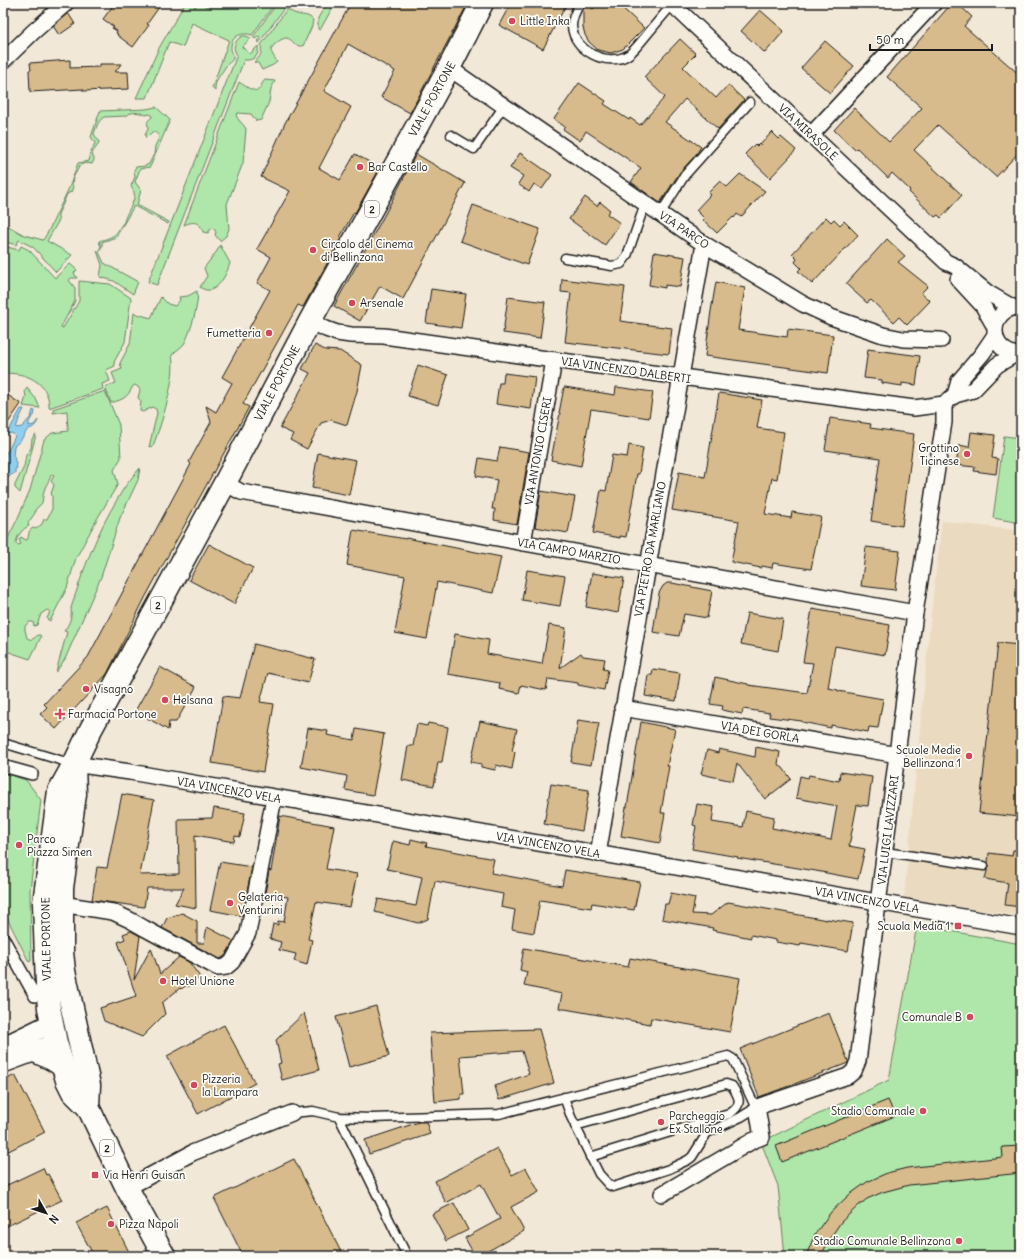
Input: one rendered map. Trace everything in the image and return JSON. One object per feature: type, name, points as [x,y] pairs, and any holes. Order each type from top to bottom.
[{"type":"main road","name":"VIALE PORTONE","points":[[54,1033],[47,995],[44,903],[59,792],[90,729],[225,483],[310,321],[449,68],[482,3]]},
{"type":"main road","name":"VIALE PORTONE","points":[[74,764],[75,794],[61,904],[64,971],[76,1027]]},
{"type":"main road","points":[[54,1033],[76,1027]]},
{"type":"main road","name":"2","points":[[76,1027],[89,1085],[88,1106]]},
{"type":"main road","name":"2","points":[[54,1033],[67,1080],[73,1092],[88,1106],[127,1188],[164,1256]]},
{"type":"main road","points":[[35,1051],[63,1066]]},
{"type":"street","points":[[3,61],[66,3]]},
{"type":"street","points":[[811,135],[934,3]]},
{"type":"street","name":"VIA MIRASOLE","points":[[672,4],[946,262],[955,266],[988,293],[1017,307]]},
{"type":"street","name":"VIA PARCO","points":[[449,68],[704,244],[803,304],[831,317],[883,335],[903,339],[941,340]]},
{"type":"street","name":"VIA PIETRO DA MARLIANO","points":[[598,854],[622,708],[704,244]]},
{"type":"street","name":"VIA MIRASOLE","points":[[946,262],[950,271],[967,287],[983,306],[1002,348],[1008,352],[1018,355]]},
{"type":"street","name":"VIA LUIGI LAVIZZARI","points":[[757,1107],[848,1076],[856,1069],[898,755],[915,613],[944,422],[950,400],[959,381],[982,354],[995,331],[997,320],[1006,310],[1017,307]]},
{"type":"street","name":"VIA VINCENZO DALBERTI","points":[[310,321],[337,333],[384,336],[914,408],[950,400]]},
{"type":"street","points":[[950,400],[973,390],[997,365],[1018,355]]},
{"type":"street","name":"VIA ANTONIO CISERI","points":[[522,543],[554,360]]},
{"type":"street","name":"VIA CAMPO MARZIO","points":[[225,483],[241,492],[915,613]]},
{"type":"street","name":"VIA DEI GORLA","points":[[622,708],[898,755]]},
{"type":"street","name":"VIA VINCENZO VELA","points":[[74,764],[109,768],[274,798],[1021,927]]},
{"type":"street","points":[[3,766],[32,774]]},
{"type":"street","points":[[61,904],[113,912],[218,968],[226,967],[232,962],[248,933],[274,798]]},
{"type":"street","points":[[3,938],[35,996]]},
{"type":"street","points":[[3,1049],[15,1041],[54,1033]]},
{"type":"street","points":[[3,1063],[35,1051],[54,1033]]},
{"type":"street","points":[[662,1194],[752,1141],[762,1137],[757,1107]]},
{"type":"street","points":[[127,1188],[192,1153],[292,1113]]},
{"type":"lane","points":[[580,3],[573,18],[573,33],[578,41],[590,53],[605,59],[613,59],[628,55],[672,4]]},
{"type":"lane","points":[[660,214],[685,175],[750,102]]},
{"type":"lane","points":[[451,135],[474,149],[504,106]]},
{"type":"lane","points":[[565,258],[612,266],[621,264],[627,256],[645,204]]},
{"type":"lane","points":[[3,743],[74,764]]},
{"type":"lane","points":[[885,852],[984,866]]},
{"type":"lane","points":[[292,1113],[313,1111],[339,1117],[372,1118],[499,1114],[564,1097],[728,1056],[731,1056],[733,1059],[753,1102],[757,1107],[741,1117],[708,1133],[692,1157],[688,1160],[669,1169],[618,1186],[613,1186],[604,1181],[599,1174],[575,1126],[564,1097]]},
{"type":"lane","points":[[575,1126],[726,1084],[732,1086],[738,1098],[739,1104],[729,1114],[590,1157]]},
{"type":"lane","points":[[339,1117],[407,1256]]},
{"type":"shaded area","name":"Scuole Medie Bellinzona 1","points":[[942,521],[1021,531],[1021,916],[904,899],[931,613]]},
{"type":"green space","points":[[185,3],[196,3],[194,7],[200,4],[207,7],[211,6],[213,3],[275,3],[252,35],[242,34],[233,39],[231,48],[233,59],[218,78],[215,91],[212,88],[229,40],[192,23],[183,47],[169,42],[147,98],[136,98],[159,48]]},
{"type":"green space","points":[[277,3],[288,3],[259,43],[258,41],[261,38],[259,36],[255,39],[253,37]]},
{"type":"green space","points":[[327,3],[335,3],[320,30],[318,29],[318,18]]},
{"type":"green space","points":[[287,9],[296,14],[309,17],[313,20],[312,26],[303,46],[297,45],[286,38],[275,44],[271,50],[277,62],[262,70],[258,63],[254,62],[260,55],[261,45]]},
{"type":"green space","points":[[242,36],[251,38],[242,47],[250,54],[258,46],[258,53],[253,59],[244,60],[157,285],[148,282],[237,55],[234,47],[237,40]]},
{"type":"green space","points":[[265,80],[275,81],[271,89],[269,102],[261,120],[256,121],[251,114],[238,113],[236,115],[246,129],[243,163],[227,204],[229,229],[226,236],[220,241],[215,235],[216,232],[214,229],[211,228],[208,233],[203,232],[202,228],[196,223],[184,225],[239,82],[250,89],[258,90]]},
{"type":"green space","points":[[156,107],[170,120],[150,167],[140,169],[135,182],[141,190],[137,205],[169,222],[168,224],[134,206],[116,237],[102,242],[102,248],[99,252],[104,263],[138,282],[133,294],[114,281],[100,277],[102,265],[97,251],[101,247],[99,241],[110,238],[114,235],[124,222],[134,199],[134,192],[131,186],[135,177],[134,170],[136,167],[149,164],[154,154],[155,146],[159,138],[155,132],[152,132],[146,138],[145,135],[148,129],[147,124],[152,117],[149,114],[146,115],[136,112],[125,116],[104,117],[96,127],[94,134],[99,142],[92,153],[94,159],[93,162],[92,164],[86,163],[80,165],[73,178],[73,187],[71,192],[67,194],[58,214],[59,220],[47,241],[72,255],[56,272],[33,247],[19,240],[16,245],[3,241],[3,223],[24,235],[43,240],[69,188],[78,163],[89,161],[95,143],[91,137],[100,111],[146,109]]},
{"type":"green space","points":[[220,245],[230,263],[220,284],[211,290],[205,290],[200,287],[207,276],[204,268]]},
{"type":"green space","points":[[3,246],[19,250],[21,246],[29,250],[55,278],[70,264],[77,270],[74,273],[77,278],[71,278],[69,280],[75,288],[75,301],[61,327],[63,328],[79,301],[79,281],[110,284],[131,298],[125,342],[114,362],[115,366],[106,370],[110,381],[102,384],[103,389],[49,408],[45,391],[36,381],[23,375],[10,373],[3,374]]},
{"type":"green space","points":[[197,291],[198,296],[196,310],[189,333],[184,344],[172,355],[172,376],[167,401],[153,446],[149,447],[157,413],[156,409],[152,407],[143,412],[140,411],[141,401],[138,398],[140,390],[135,385],[125,398],[111,403],[105,387],[116,383],[112,373],[122,369],[120,363],[130,344],[134,313],[151,318],[161,297],[168,304],[175,306],[180,300],[179,297],[188,296]]},
{"type":"green space","points":[[27,388],[36,399],[40,408],[23,406],[26,397],[25,391]]},
{"type":"green space","points":[[105,391],[119,425],[121,458],[114,470],[118,484],[76,558],[67,588],[50,621],[47,619],[50,611],[47,610],[41,614],[37,625],[34,626],[33,622],[29,622],[25,626],[27,638],[32,639],[38,635],[41,637],[30,659],[3,650],[3,548],[30,490],[44,440],[52,433],[68,431],[67,411],[53,413],[53,409]],"holes":[[[53,474],[54,476],[51,481],[54,485],[51,494],[52,509],[47,519],[44,519],[42,524],[36,529],[31,529],[27,540],[21,537],[19,540],[21,544],[16,544],[20,533],[29,526],[28,523],[35,513],[35,510],[42,503],[44,490],[51,475]]]},
{"type":"green space","points":[[35,435],[20,493],[15,488],[15,485],[24,467],[26,455],[31,448],[32,439]]},
{"type":"green space","points":[[1004,436],[1021,438],[1021,523],[993,518]]},
{"type":"green space","points":[[140,468],[138,480],[120,518],[101,577],[65,659],[56,672],[67,632],[64,631],[70,620],[71,608],[91,552],[110,511],[128,482]]},
{"type":"green space","name":"Parco Piazza Simen","points":[[3,773],[26,780],[41,800],[30,890],[31,961],[29,962],[3,910]]},
{"type":"green space","name":"Stadio Comunale","points":[[917,925],[1021,944],[1021,1256],[785,1256],[778,1186],[761,1142],[889,1080]]},
{"type":"water","points":[[21,409],[24,409],[16,428],[22,427],[31,417],[33,410],[35,411],[34,416],[29,422],[29,426],[34,425],[38,420],[37,423],[32,428],[28,429],[20,441],[14,446],[13,456],[17,468],[15,469],[15,473],[5,481],[3,479],[3,458],[15,436],[12,433],[7,434]]},
{"type":"building","points":[[115,3],[162,3],[147,24],[149,25],[133,47],[117,35],[117,31],[112,28],[114,27],[103,19]]},
{"type":"building","points":[[351,3],[468,3],[410,113],[381,97],[395,71],[348,44],[324,91],[351,107],[319,168],[340,180],[355,154],[380,168],[340,237],[341,238],[303,307],[298,305],[243,404],[249,407],[146,596],[107,674],[56,729],[40,714],[47,707],[44,704],[88,657],[191,464],[189,462],[211,422],[206,406],[216,412],[232,383],[222,377],[270,290],[257,283],[271,257],[257,249],[290,191],[261,177],[285,123]]},
{"type":"building","points":[[511,3],[567,3],[543,49],[499,25]]},
{"type":"building","points":[[585,3],[593,9],[599,3],[617,3],[644,28],[623,49],[611,53],[598,50],[589,42],[585,35],[583,27],[583,9]]},
{"type":"building","points":[[952,3],[957,3],[972,17],[964,26],[1021,76],[1021,150],[996,177],[938,125],[914,150],[962,195],[941,218],[938,215],[935,217],[892,173],[888,178],[857,148],[855,150],[834,130],[854,108],[889,142],[922,108],[887,77]]},
{"type":"building","points":[[760,10],[784,31],[765,53],[741,31]]},
{"type":"building","points":[[68,13],[75,24],[59,35],[53,26]]},
{"type":"building","points":[[680,39],[696,54],[683,67],[716,98],[728,85],[744,100],[718,129],[685,99],[665,122],[701,147],[680,172],[660,203],[631,182],[641,168],[586,131],[580,141],[563,129],[565,127],[554,119],[579,83],[606,101],[604,104],[629,120],[630,118],[640,125],[665,97],[644,77]]},
{"type":"building","points":[[825,41],[854,66],[830,93],[801,68]]},
{"type":"building","points":[[70,60],[70,68],[100,67],[100,64],[121,64],[115,72],[128,72],[129,89],[83,91],[83,89],[30,92],[30,63]]},
{"type":"building","points":[[772,132],[779,139],[781,137],[796,150],[770,178],[745,154],[755,144],[757,146],[759,144],[760,145]]},
{"type":"building","points":[[520,153],[552,175],[542,189],[534,184],[529,192],[518,184],[523,176],[510,168]]},
{"type":"building","points":[[416,154],[465,183],[403,299],[380,286],[360,321],[334,306],[385,214]]},
{"type":"building","points":[[740,174],[765,191],[741,217],[737,214],[717,233],[703,220],[704,218],[696,210],[710,195],[708,193],[720,181],[727,187]]},
{"type":"building","points":[[585,197],[597,206],[600,202],[610,210],[607,214],[620,223],[605,245],[569,219]]},
{"type":"building","points":[[473,205],[540,229],[527,265],[460,241]]},
{"type":"building","points":[[826,217],[831,222],[834,219],[840,225],[844,221],[858,235],[812,284],[798,271],[801,268],[795,262],[797,259],[792,254]]},
{"type":"building","points":[[887,239],[905,256],[898,262],[928,286],[921,293],[930,301],[907,325],[899,317],[894,322],[871,300],[867,303],[846,284]]},
{"type":"building","points":[[654,252],[685,257],[680,287],[665,285],[665,288],[649,285]]},
{"type":"building","points":[[562,279],[625,287],[620,321],[672,328],[669,354],[565,342],[571,293],[561,292]]},
{"type":"building","points":[[716,282],[745,288],[738,330],[787,337],[788,329],[833,335],[828,373],[705,356]]},
{"type":"building","points":[[431,289],[466,294],[461,328],[426,323]]},
{"type":"building","points":[[508,297],[545,302],[540,338],[503,333]]},
{"type":"building","points":[[315,345],[325,350],[340,351],[362,365],[357,391],[347,425],[331,420],[321,423],[307,449],[290,440],[293,434],[280,428],[310,373],[302,369]]},
{"type":"building","points":[[868,349],[920,356],[916,385],[902,383],[902,386],[882,383],[882,380],[864,378]]},
{"type":"building","points":[[418,365],[448,375],[438,405],[408,396]]},
{"type":"building","points":[[504,373],[535,377],[531,409],[496,404],[499,383],[503,383]]},
{"type":"building","points":[[564,387],[615,395],[616,387],[653,392],[649,418],[591,409],[581,466],[551,460]]},
{"type":"building","points":[[3,392],[21,404],[3,430]]},
{"type":"building","points":[[719,393],[762,400],[757,428],[784,432],[777,479],[772,478],[765,514],[791,518],[792,512],[821,517],[811,569],[773,563],[772,568],[762,566],[761,568],[731,562],[739,521],[672,510],[679,472],[705,477]]},
{"type":"building","points":[[830,418],[871,424],[870,428],[914,434],[902,526],[871,521],[880,458],[825,450]]},
{"type":"building","points":[[971,432],[995,435],[992,458],[998,459],[996,474],[974,471],[975,467],[956,465],[959,445],[969,447]]},
{"type":"building","points":[[629,445],[643,448],[626,537],[620,536],[620,538],[593,533],[601,490],[606,491],[612,455],[627,457]]},
{"type":"building","points":[[500,447],[529,452],[517,524],[494,520],[495,509],[492,509],[497,480],[476,476],[479,458],[497,461]]},
{"type":"building","points":[[318,453],[356,460],[349,495],[312,488]]},
{"type":"building","points":[[541,491],[575,497],[568,533],[535,527]]},
{"type":"building","points":[[353,530],[406,538],[501,557],[493,593],[437,582],[427,639],[395,633],[405,576],[347,565]]},
{"type":"building","points":[[209,544],[253,568],[234,604],[189,580]]},
{"type":"building","points":[[866,547],[900,551],[895,590],[861,586]]},
{"type":"building","points":[[527,570],[565,576],[560,606],[522,600]]},
{"type":"building","points":[[592,573],[624,578],[618,613],[586,607]]},
{"type":"building","points":[[667,583],[712,591],[707,618],[684,614],[679,636],[653,632],[659,593],[663,586]]},
{"type":"building","points":[[812,609],[840,614],[840,616],[890,625],[885,655],[835,646],[828,688],[883,699],[878,728],[869,727],[868,732],[831,725],[831,728],[802,721],[769,717],[770,713],[743,709],[742,714],[722,710],[723,706],[710,704],[715,677],[748,685],[807,693],[813,663],[803,662]]},
{"type":"building","points":[[747,613],[783,619],[778,651],[741,644]]},
{"type":"building","points":[[549,625],[566,628],[560,668],[581,653],[583,656],[605,659],[603,669],[608,670],[604,690],[578,685],[578,683],[548,679],[546,690],[521,685],[519,693],[499,689],[500,683],[448,674],[455,634],[489,640],[487,654],[542,664]]},
{"type":"building","points":[[998,643],[1021,645],[1021,703],[1017,741],[1021,742],[1021,817],[979,813]]},
{"type":"building","points":[[254,644],[315,659],[308,683],[268,673],[260,702],[274,704],[263,772],[212,763],[223,696],[240,698]]},
{"type":"building","points":[[160,667],[196,687],[176,722],[169,722],[168,730],[135,711]]},
{"type":"building","points":[[653,669],[680,673],[676,701],[645,696],[648,675],[652,675]]},
{"type":"building","points":[[578,720],[599,723],[591,765],[571,762]]},
{"type":"building","points":[[480,721],[517,729],[512,751],[515,752],[512,769],[496,765],[495,770],[481,767],[481,764],[471,762]]},
{"type":"building","points":[[641,722],[675,729],[667,766],[669,766],[661,813],[665,813],[660,843],[621,836]]},
{"type":"building","points":[[428,723],[448,727],[442,762],[438,762],[434,786],[402,780],[408,746],[413,746],[417,724],[427,726]]},
{"type":"building","points":[[308,728],[328,731],[327,735],[354,740],[356,729],[384,734],[373,795],[345,790],[347,776],[301,767]]},
{"type":"building","points":[[756,747],[780,752],[778,764],[791,779],[765,799],[737,763],[733,781],[701,774],[707,750],[718,753],[719,749],[755,757]]},
{"type":"building","points":[[840,772],[872,777],[868,806],[857,805],[849,846],[865,849],[858,879],[692,849],[696,826],[693,825],[697,804],[714,807],[712,822],[743,827],[746,811],[774,817],[772,828],[831,840],[837,806],[796,798],[800,776],[808,778],[809,775],[839,781]]},
{"type":"building","points":[[551,784],[589,790],[582,831],[544,824]]},
{"type":"building","points":[[122,794],[154,800],[140,875],[179,874],[178,819],[212,818],[214,808],[245,813],[240,837],[235,836],[234,842],[195,835],[196,908],[175,904],[184,888],[147,888],[144,907],[92,900],[97,867],[107,868]]},
{"type":"building","points":[[280,816],[334,826],[326,869],[357,874],[350,907],[316,902],[308,939],[312,940],[307,965],[294,961],[296,954],[279,950],[281,942],[270,939],[273,924],[278,925],[278,921],[284,922],[288,897],[265,894],[269,870],[271,871]]},
{"type":"building","points":[[411,839],[427,843],[426,846],[494,859],[491,873],[562,886],[565,870],[640,882],[634,910],[592,903],[591,908],[540,900],[534,933],[512,929],[515,910],[501,907],[503,894],[435,881],[428,919],[418,923],[375,912],[378,899],[416,906],[422,877],[387,869],[393,841],[410,845]]},
{"type":"building","points":[[1013,850],[1021,850],[1021,907],[1005,905],[1008,883],[985,879],[989,866],[989,853],[1012,856]]},
{"type":"building","points":[[220,862],[252,867],[242,916],[210,910]]},
{"type":"building","points":[[671,893],[695,898],[692,914],[711,915],[728,902],[827,920],[853,923],[848,951],[801,943],[800,946],[776,942],[776,940],[751,935],[751,938],[712,930],[713,928],[662,919],[665,904],[668,904]]},
{"type":"building","points":[[182,913],[197,921],[197,943],[204,943],[207,927],[234,941],[225,956],[220,959],[162,928],[167,918]]},
{"type":"building","name":"Hotel Unione","points":[[131,931],[140,936],[134,980],[151,948],[160,974],[179,957],[189,962],[200,977],[188,987],[187,985],[181,989],[180,988],[162,1003],[165,1014],[142,1037],[104,1021],[100,1008],[136,996],[118,942],[125,939],[123,934]]},
{"type":"building","points":[[524,948],[628,967],[630,958],[740,978],[730,1032],[651,1018],[650,1024],[559,1008],[562,994],[524,986],[527,972],[520,970]]},
{"type":"building","points":[[376,1006],[389,1056],[349,1067],[336,1017]]},
{"type":"building","points":[[304,1013],[319,1070],[282,1080],[278,1064],[281,1063],[276,1040]]},
{"type":"building","points":[[829,1013],[848,1063],[759,1097],[740,1049]]},
{"type":"building","points":[[224,1025],[255,1083],[198,1114],[167,1056]]},
{"type":"building","points":[[539,1029],[554,1083],[499,1100],[495,1086],[529,1074],[522,1051],[460,1056],[464,1094],[461,1094],[461,1099],[435,1102],[430,1033]]},
{"type":"building","points":[[15,1075],[45,1132],[3,1154],[3,1081]]},
{"type":"building","points":[[888,1100],[895,1116],[782,1162],[776,1146]]},
{"type":"building","points":[[419,1122],[426,1122],[430,1134],[369,1154],[365,1140]]},
{"type":"building","points":[[1021,1146],[1021,1173],[909,1185],[883,1192],[867,1199],[841,1222],[830,1238],[821,1256],[806,1256],[815,1234],[831,1212],[849,1195],[867,1182],[887,1173],[907,1168],[1003,1157],[1002,1147]]},
{"type":"building","points":[[497,1148],[512,1175],[526,1168],[539,1192],[511,1207],[524,1231],[479,1256],[475,1256],[465,1238],[500,1219],[481,1184],[446,1203],[435,1181]]},
{"type":"building","points":[[294,1159],[343,1256],[243,1256],[214,1198]]},
{"type":"building","points":[[43,1168],[46,1175],[48,1174],[62,1200],[3,1228],[3,1187]]},
{"type":"building","points":[[454,1203],[468,1230],[446,1241],[432,1214]]},
{"type":"building","points":[[107,1208],[131,1256],[94,1256],[76,1223]]},
{"type":"place","name":"Little Inka","points":[[512,21]]},
{"type":"place","name":"Bar Castello","points":[[360,167]]},
{"type":"place","name":"Circolo del Cinema di Bellinzona","points":[[313,250]]},
{"type":"place","name":"Arsenale","points":[[352,303]]},
{"type":"place","name":"Fumetteria","points":[[269,333]]},
{"type":"place","name":"Grottino Ticinese","points":[[967,454]]},
{"type":"place","name":"Visagno","points":[[86,689]]},
{"type":"place","name":"Helsana","points":[[165,700]]},
{"type":"place","name":"Farmacia Portone","points":[[60,714]]},
{"type":"place","name":"Scuole Medie Bellinzona 1","points":[[969,756]]},
{"type":"place","name":"Parco Piazza Simen","points":[[19,845]]},
{"type":"place","name":"Gelateria Venturini","points":[[230,903]]},
{"type":"place","name":"Scuola Media 1","points":[[958,926]]},
{"type":"place","name":"Hotel Unione","points":[[163,981]]},
{"type":"place","name":"Comunale B","points":[[970,1017]]},
{"type":"place","name":"Pizzeria la Lampara","points":[[194,1085]]},
{"type":"place","name":"Stadio Comunale","points":[[923,1111]]},
{"type":"place","name":"Parcheggio Ex Stallone","points":[[661,1122]]},
{"type":"place","name":"Via Henri Guisan","points":[[95,1175]]},
{"type":"place","name":"Pizza Napoli","points":[[111,1224]]},
{"type":"place","name":"Stadio Comunale Bellinzona","points":[[959,1241]]}]
